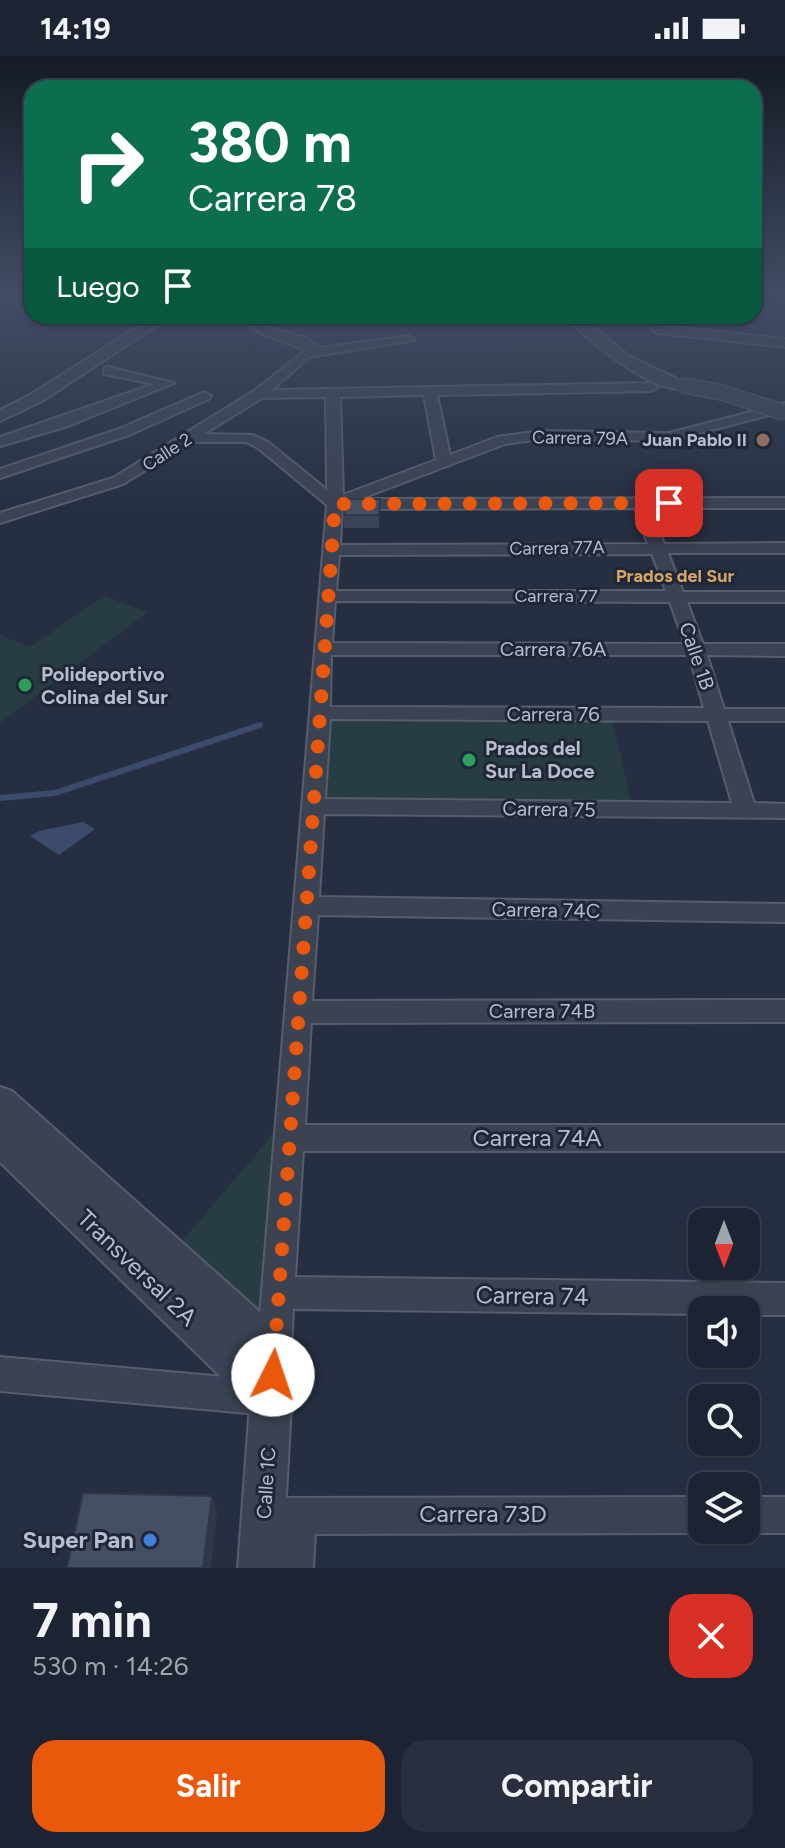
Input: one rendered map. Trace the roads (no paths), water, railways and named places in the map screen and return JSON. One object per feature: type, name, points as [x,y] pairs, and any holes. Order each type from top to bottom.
[{"type":"street","points":[[0,403],[34,390],[73,366]]},
{"type":"street","points":[[0,416],[45,393],[87,366]]},
{"type":"street","name":"Calle 2","points":[[0,518],[118,481],[259,394],[292,366]]},
{"type":"street","points":[[630,366],[642,372],[783,408]]},
{"type":"street","points":[[648,366],[688,383]]},
{"type":"street","points":[[108,371],[168,383],[232,408]]},
{"type":"street","points":[[0,442],[63,423],[168,383]]},
{"type":"street","points":[[259,394],[651,387]]},
{"type":"street","points":[[430,391],[444,462]]},
{"type":"street","name":"Calle 1C","points":[[260,1568],[280,1516],[272,1398],[274,1351],[314,806],[322,649],[335,504],[333,392]]},
{"type":"street","name":"Calle 2","points":[[0,474],[124,432],[204,396]]},
{"type":"street","name":"Carrera 79A","points":[[335,504],[502,440],[541,435],[669,437],[783,408]]},
{"type":"street","points":[[189,438],[230,436],[255,442],[335,504],[785,503]]},
{"type":"street","name":"Calle 1B","points":[[641,503],[696,649],[745,811]]},
{"type":"street","name":"Carrera 77A","points":[[330,550],[785,548]]},
{"type":"street","name":"Carrera 77","points":[[326,596],[785,597]]},
{"type":"street","name":"Carrera 76A","points":[[322,649],[785,650]]},
{"type":"street","name":"Carrera 76","points":[[320,713],[785,715]]},
{"type":"street","name":"Carrera 75","points":[[314,806],[785,811]]},
{"type":"street","name":"Carrera 74C","points":[[307,906],[785,913]]},
{"type":"street","name":"Carrera 74B","points":[[299,1012],[785,1011]]},
{"type":"street","name":"Transversal 2A","points":[[0,1101],[274,1351]]},
{"type":"street","name":"Carrera 74A","points":[[290,1138],[785,1138]]},
{"type":"street","name":"Transversal 2A","points":[[0,1139],[272,1398]]},
{"type":"street","name":"Carrera 74","points":[[278,1293],[785,1299]]},
{"type":"street","points":[[0,1374],[272,1398]]},
{"type":"street","name":"Carrera 73D","points":[[280,1516],[688,1515]]},
{"type":"street","points":[[760,1515],[785,1515]]},
{"type":"street","points":[[280,1516],[294,1568]]},
{"type":"water","points":[[83,822],[95,829],[59,855],[30,836],[39,831]]},
{"type":"waterway","points":[[0,798],[55,793],[260,725]]},
{"type":"place","name":"Juan Pablo II","points":[[763,440]]},
{"type":"place","name":"Polideportivo Colina del Sur","points":[[25,685]]},
{"type":"place","name":"Prados del Sur La Doce","points":[[469,760]]},
{"type":"place","name":"Super Pan","points":[[150,1540]]},
{"type":"district","name":"Prados del Sur","points":[[675,576]]}]
